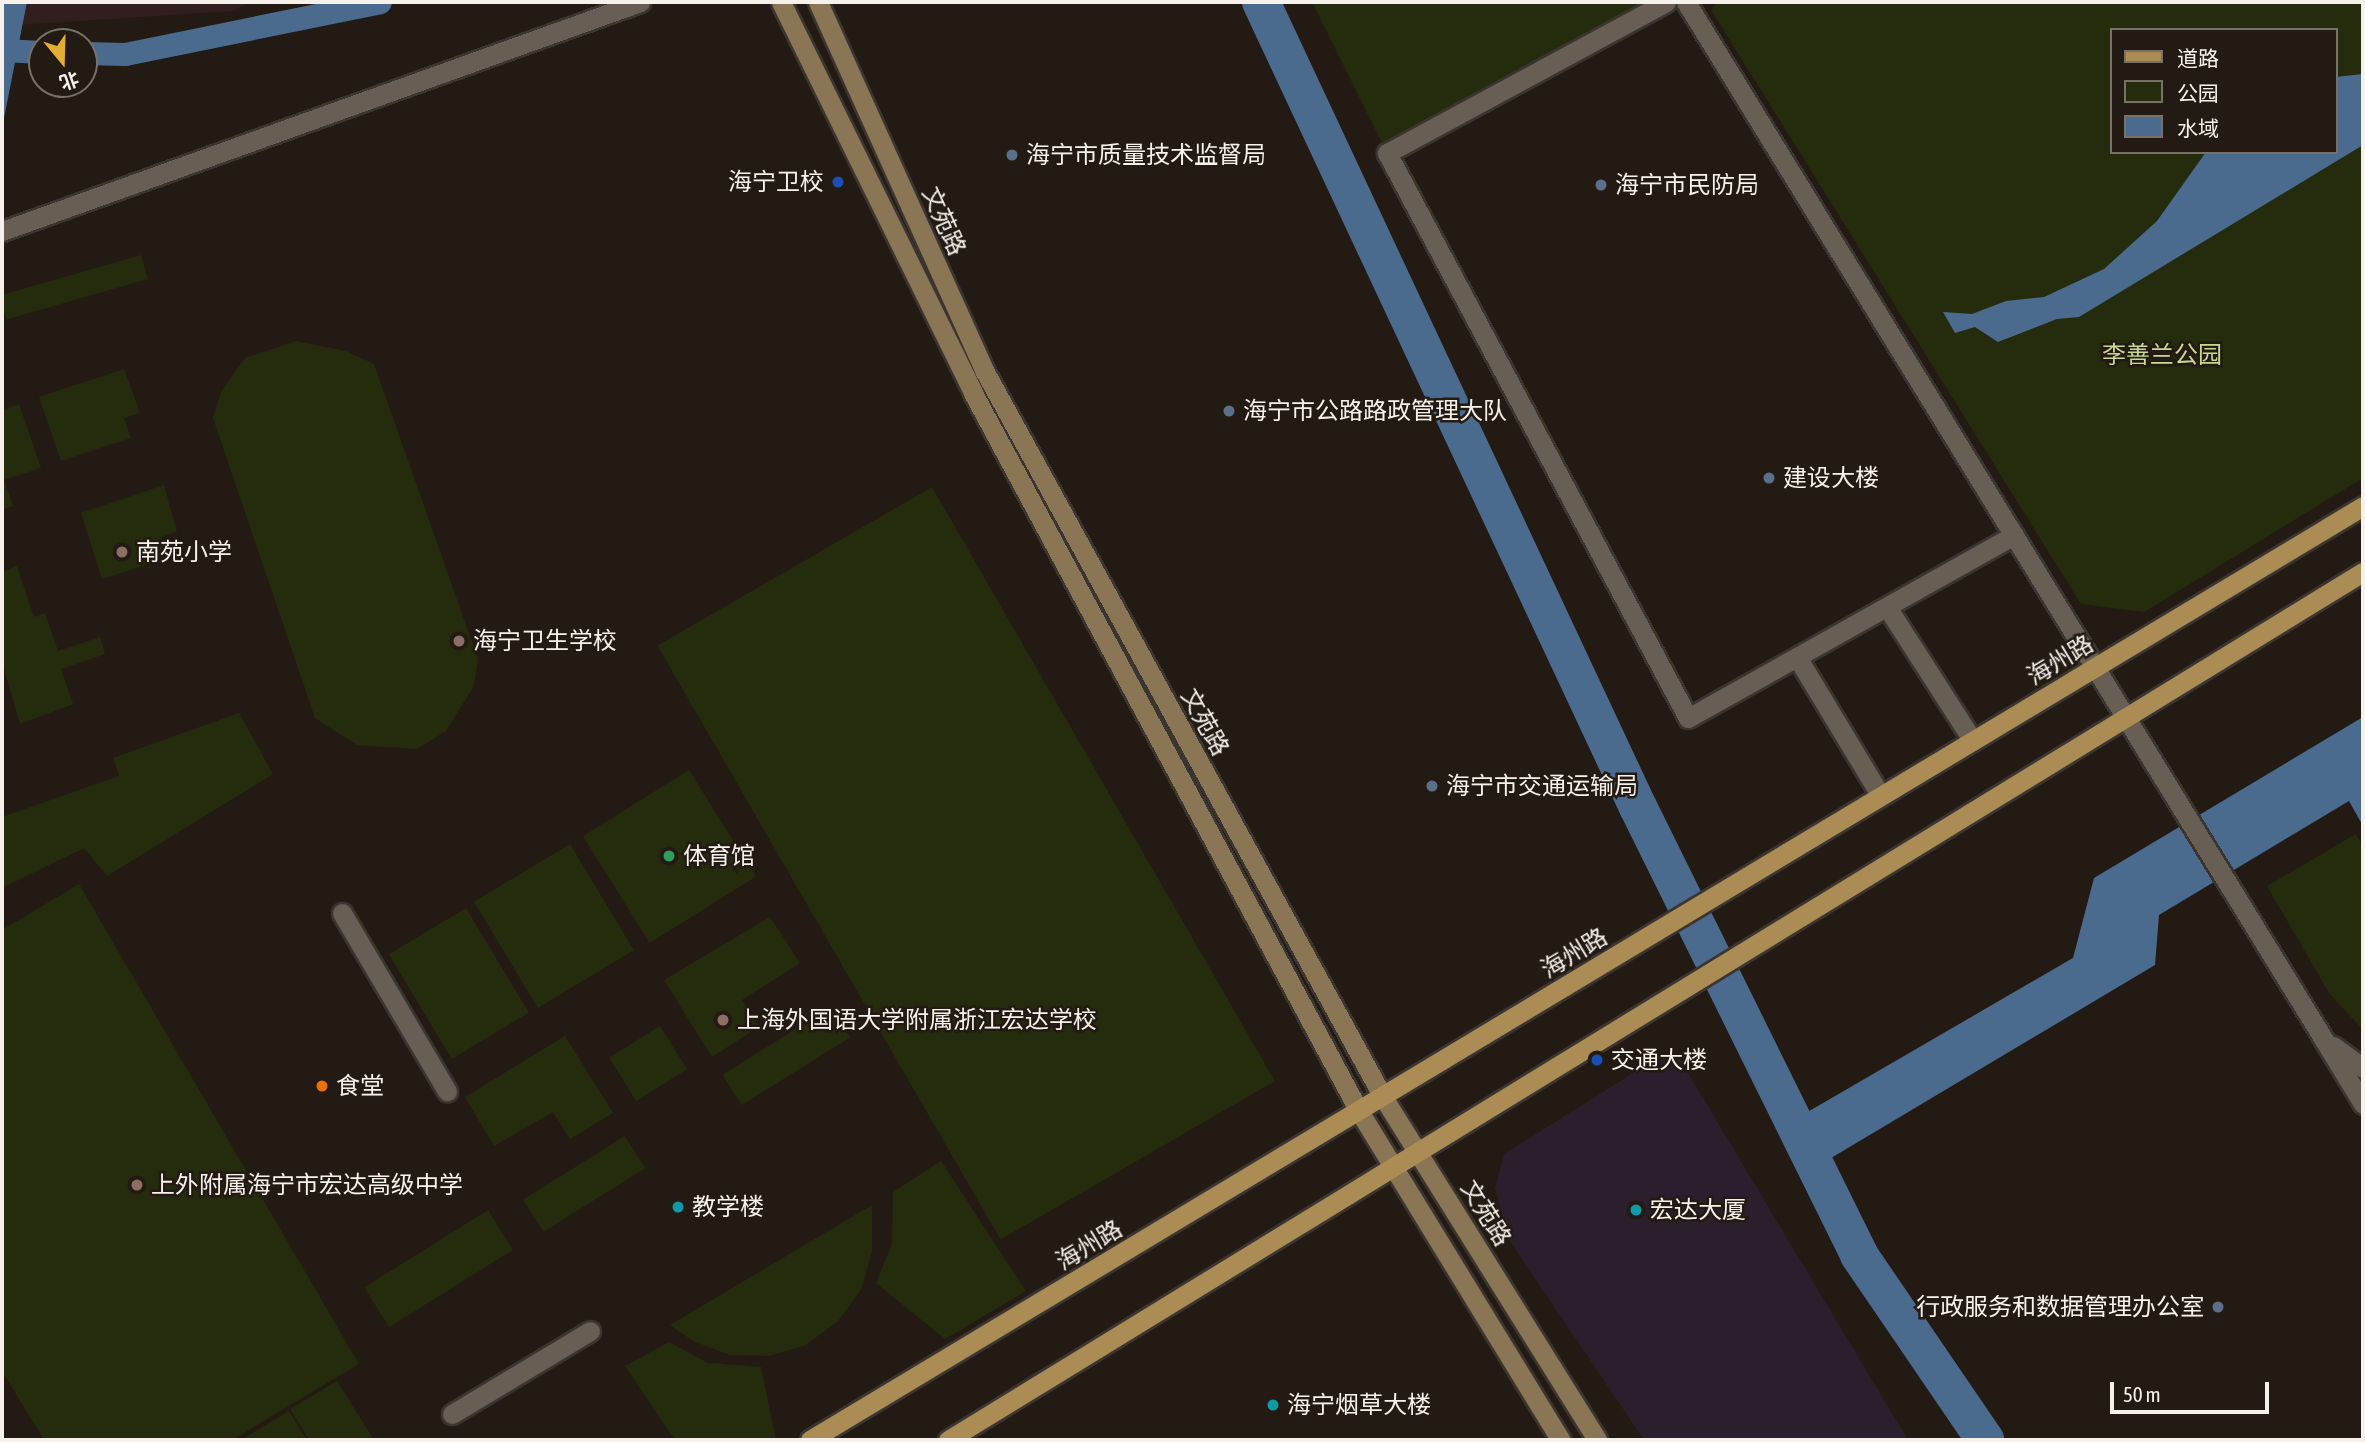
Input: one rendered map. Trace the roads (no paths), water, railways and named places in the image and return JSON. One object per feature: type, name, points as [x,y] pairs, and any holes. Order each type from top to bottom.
[{"type":"main road","name":"文苑路","points":[[781,2],[973,393],[1359,1111],[1561,1440]]},
{"type":"main road","name":"文苑路","points":[[818,2],[984,370],[1383,1097],[1419,1150],[1597,1440]]},
{"type":"main road","name":"海州路","points":[[810,1440],[2363,506]]},
{"type":"main road","points":[[948,1440],[1391,1165],[1677,995],[2125,716],[2363,572]]},
{"type":"street","points":[[2,231],[640,2]]},
{"type":"street","points":[[1666,2],[1387,153],[1688,718],[2014,535]]},
{"type":"street","points":[[1686,2],[2363,1104]]},
{"type":"street","points":[[1887,607],[1973,741]]},
{"type":"street","points":[[1797,657],[1881,796]]},
{"type":"street","points":[[342,913],[447,1091]]},
{"type":"street","points":[[2324,1040],[2363,1068]]},
{"type":"street","points":[[452,1414],[590,1331]]},
{"type":"water","points":[[2,2],[27,2],[2,128]]},
{"type":"water","points":[[2363,74],[2363,145],[2079,317],[2057,319],[1998,342],[1975,327],[1955,333],[1943,312],[1972,314],[2006,301],[2044,297],[2104,269],[2157,221],[2205,154],[2337,154],[2337,77]]},
{"type":"water","points":[[2363,717],[2363,826],[2349,801],[2159,915],[2155,965],[1816,1167],[1792,1121],[2073,958],[2094,878]]},
{"type":"waterway","points":[[98,53],[125,54],[380,2]]},
{"type":"waterway","points":[[1261,2],[1638,807],[1859,1255],[1985,1440]]},
{"type":"waterway","points":[[2,50],[28,51]]},
{"type":"place","name":"海宁市质量技术监督局","points":[[1012,155]]},
{"type":"place","name":"海宁卫校","points":[[838,182]]},
{"type":"place","name":"海宁市民防局","points":[[1601,185]]},
{"type":"place","name":"海宁市公路路政管理大队","points":[[1229,411]]},
{"type":"place","name":"建设大楼","points":[[1769,478]]},
{"type":"place","name":"南苑小学","points":[[122,552]]},
{"type":"place","name":"海宁卫生学校","points":[[459,641]]},
{"type":"place","name":"海宁市交通运输局","points":[[1432,786]]},
{"type":"place","name":"体育馆","points":[[669,856]]},
{"type":"place","name":"上海外国语大学附属浙江宏达学校","points":[[723,1020]]},
{"type":"place","name":"交通大楼","points":[[1597,1060]]},
{"type":"place","name":"食堂","points":[[322,1086]]},
{"type":"place","name":"上外附属海宁市宏达高级中学","points":[[137,1185]]},
{"type":"place","name":"教学楼","points":[[678,1207]]},
{"type":"place","name":"宏达大厦","points":[[1636,1210]]},
{"type":"place","name":"行政服务和数据管理办公室","points":[[2218,1307]]},
{"type":"place","name":"海宁烟草大楼","points":[[1273,1405]]},
{"type":"park label","name":"李善兰公园","points":[[2162,355]]}]
